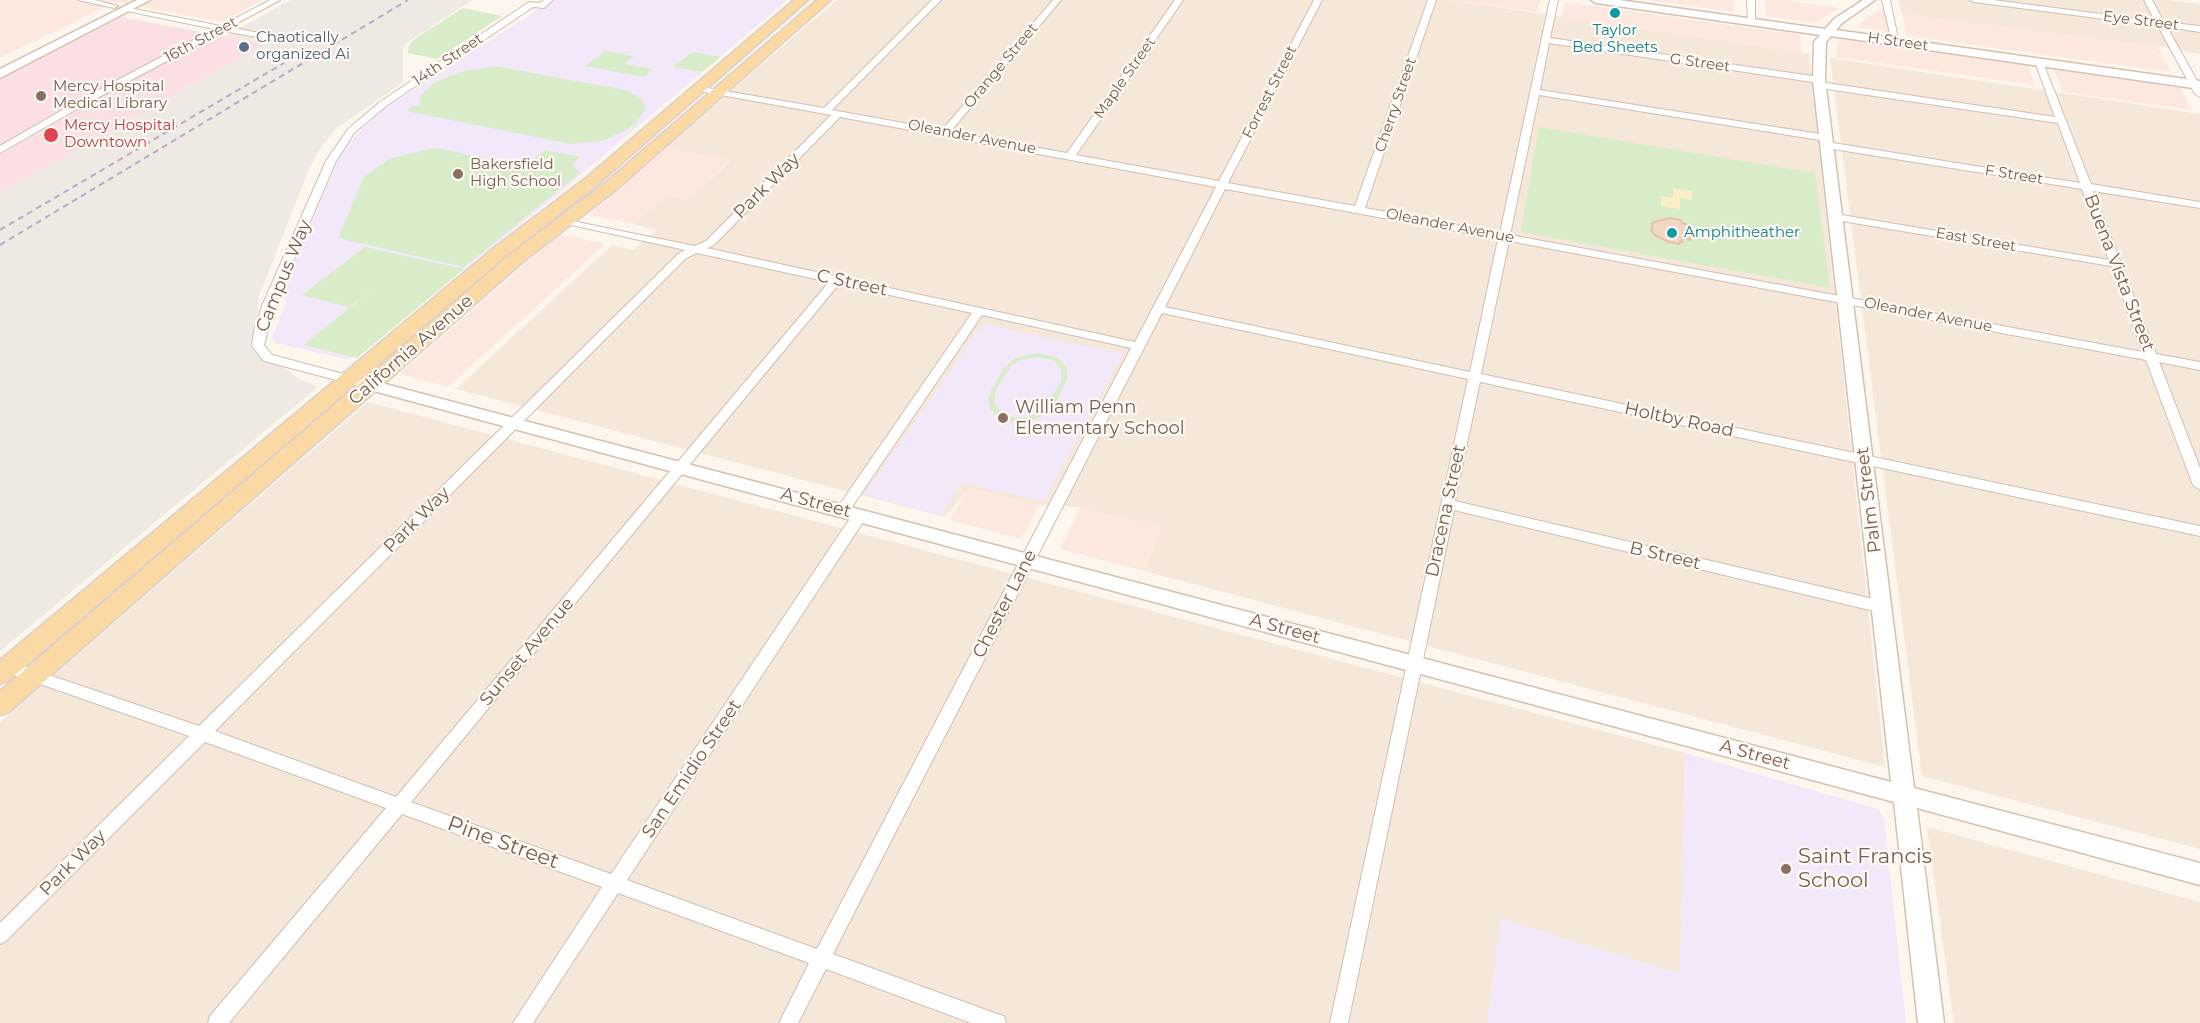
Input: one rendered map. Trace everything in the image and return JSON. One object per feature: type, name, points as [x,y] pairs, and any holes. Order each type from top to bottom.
[{"type":"main road","name":"California Avenue","points":[[4,670],[501,251],[591,181],[802,0]]},
{"type":"main road","name":"California Avenue","points":[[0,705],[518,257],[566,221],[720,92],[825,0]]},
{"type":"street","points":[[82,0],[114,6]]},
{"type":"street","points":[[0,62],[114,6],[145,0]]},
{"type":"street","name":"16th Street","points":[[0,150],[81,103],[276,0]]},
{"type":"street","name":"14th Street","points":[[351,131],[383,104],[532,4],[541,6],[549,0]]},
{"type":"street","name":"Park Way","points":[[0,935],[682,256],[710,243],[938,0]]},
{"type":"street","name":"Orange Street","points":[[945,132],[1058,0]]},
{"type":"street","name":"Maple Street","points":[[1070,156],[1179,0]]},
{"type":"street","name":"Forrest Street","points":[[1222,184],[1318,0]]},
{"type":"street","name":"Cherry Street","points":[[1359,210],[1432,0]]},
{"type":"street","name":"Dracena Street","points":[[1339,1023],[1554,0]]},
{"type":"street","name":"H Street","points":[[1596,0],[2039,62],[2198,88]]},
{"type":"street","points":[[1751,0],[1752,22]]},
{"type":"street","name":"Palm Street","points":[[1870,0],[1838,21],[1819,47],[1820,82],[1931,1023]]},
{"type":"street","points":[[1886,0],[1896,42]]},
{"type":"street","name":"Eye Street","points":[[1974,0],[2200,29]]},
{"type":"street","points":[[2148,0],[2198,88]]},
{"type":"street","points":[[0,74],[107,19],[128,3]]},
{"type":"street","points":[[128,3],[224,29],[280,40]]},
{"type":"street","points":[[107,19],[115,10],[114,6]]},
{"type":"street","name":"G Street","points":[[1545,40],[2061,121]]},
{"type":"street","points":[[0,67],[11,61],[13,56]]},
{"type":"street","name":"Buena Vista Street","points":[[2039,62],[2200,485]]},
{"type":"street","name":"Oleander Avenue","points":[[699,88],[2200,366]]},
{"type":"street","name":"F Street","points":[[1534,92],[2200,205]]},
{"type":"street","name":"Campus Way","points":[[351,131],[331,160],[268,306],[258,346],[268,358],[370,385]]},
{"type":"street","name":"Chester Lane","points":[[788,1023],[1222,184]]},
{"type":"street","name":"East Street","points":[[1836,217],[2116,264]]},
{"type":"street","name":"C Street","points":[[566,221],[1138,346]]},
{"type":"street","name":"Sunset Avenue","points":[[217,1023],[837,280]]},
{"type":"street","name":"Holtby Road","points":[[1158,309],[2200,531]]},
{"type":"street","name":"San Emidio Street","points":[[522,1023],[615,884],[979,311]]},
{"type":"street","name":"A Street","points":[[370,385],[516,422],[2200,874]]},
{"type":"street","name":"B Street","points":[[1448,504],[1882,607]]},
{"type":"street","name":"Pine Street","points":[[4,670],[34,676],[203,734],[997,1023]]},
{"type":"shaded area","points":[[0,0],[262,0],[222,22],[116,2],[0,58]]},
{"type":"shaded area","points":[[291,0],[473,0],[406,43],[403,48],[403,82],[337,128],[322,146],[310,167],[259,296],[256,325],[259,337],[274,360],[299,379],[318,387],[0,651],[0,159]]},
{"type":"shaded area","name":"Bakersfield High School","points":[[553,0],[787,0],[551,200],[350,360],[275,343],[272,337],[286,302],[281,294],[344,147],[382,110]]},
{"type":"shaded area","points":[[837,0],[1450,0],[1809,54],[1885,767],[1144,571],[1162,527],[1080,507],[1039,505],[970,488],[944,517],[456,389],[612,245],[633,250],[656,230],[634,224],[666,195],[690,200],[730,161],[665,147]]},
{"type":"shaded area","points":[[1450,0],[1540,0],[1537,12]]},
{"type":"shaded area","points":[[1650,0],[1733,0],[1734,12]]},
{"type":"shaded area","points":[[1765,0],[1784,0],[1839,8],[1816,23],[1766,16]]},
{"type":"shaded area","points":[[1898,0],[2169,0],[2200,4],[2200,54],[2157,46],[1902,14]]},
{"type":"shaded area","points":[[1565,2],[1800,35],[1802,53],[1562,18]]},
{"type":"shaded area","points":[[1884,8],[1890,33],[1856,27],[1864,20]]},
{"type":"shaded area","points":[[1902,14],[2157,46],[2171,72],[1907,36]]},
{"type":"shaded area","name":"Mercy Hospital Downtown","points":[[121,17],[264,44],[0,193],[0,78]]},
{"type":"shaded area","points":[[1839,39],[2028,66],[2035,85],[1836,57]]},
{"type":"shaded area","points":[[1830,58],[2200,114],[2200,849],[1922,776]]},
{"type":"shaded area","points":[[2054,70],[2180,88],[2192,110],[2063,92]]},
{"type":"shaded area","points":[[665,147],[730,160],[690,200],[666,195],[634,224],[589,215]]},
{"type":"shaded area","points":[[560,234],[605,244],[448,387],[399,374]]},
{"type":"shaded area","name":"William Penn Elementary School","points":[[983,324],[1123,354],[1044,501],[961,483],[941,516],[864,495]]},
{"type":"shaded area","points":[[368,402],[1685,753],[1680,974],[1501,919],[1487,1023],[0,1023],[0,722]]},
{"type":"shaded area","points":[[969,488],[1039,505],[1021,539],[950,520]]},
{"type":"shaded area","points":[[1080,507],[1162,527],[1144,571],[1060,549]]},
{"type":"shaded area","name":"Saint Francis School","points":[[1685,753],[1878,809],[1884,819],[1906,1023],[1487,1023],[1501,919],[1680,974]]},
{"type":"shaded area","points":[[1927,827],[2200,902],[2200,1023],[1954,1023]]},
{"type":"green space","points":[[463,8],[502,16],[437,59],[408,53],[409,45],[416,38]]},
{"type":"green space","points":[[605,51],[634,56],[624,64],[653,69],[644,77],[585,66]]},
{"type":"green space","points":[[692,52],[721,57],[702,72],[673,67]]},
{"type":"green space","points":[[495,66],[625,90],[641,98],[646,108],[635,124],[624,131],[602,141],[571,144],[406,111],[414,106],[420,106],[420,96],[435,82],[464,71]]},
{"type":"green space","points":[[1539,127],[1815,173],[1830,288],[1521,232]]},
{"type":"green space","points":[[436,148],[517,165],[527,164],[545,150],[581,157],[572,164],[580,173],[464,267],[338,238],[364,177],[391,158]]},
{"type":"green space","points":[[365,247],[464,269],[357,358],[303,345],[371,291],[349,307],[302,295]]},
{"type":"green space","points":[[1040,353],[1058,358],[1067,368],[1067,380],[1055,405],[1044,415],[1028,422],[1011,422],[997,417],[990,408],[988,397],[1003,369],[1017,357]],"holes":[[[1036,357],[1053,360],[1061,370],[1061,381],[1041,412],[1028,417],[1016,418],[1003,415],[994,403],[996,389],[1012,365],[1021,360]]]},
{"type":"green space","points":[[280,447],[255,472],[46,652],[44,651],[101,597]]},
{"type":"sand","points":[[1673,188],[1692,191],[1692,200],[1680,198],[1680,209],[1661,206],[1661,196],[1673,198]]},
{"type":"building","name":"Amphitheather","points":[[1669,218],[1681,220],[1690,226],[1690,240],[1682,238],[1683,242],[1680,241],[1680,244],[1669,242],[1651,231],[1653,222]]},
{"type":"railway","points":[[0,245],[408,0]]},
{"type":"railway","points":[[0,230],[284,63]]},
{"type":"place","name":"Taylor Bed Sheets","points":[[1615,13]]},
{"type":"place","name":"Chaotically organized Ai","points":[[244,47]]},
{"type":"place","name":"Mercy Hospital Medical Library","points":[[41,96]]},
{"type":"place","name":"Mercy Hospital Downtown","points":[[51,135]]},
{"type":"place","name":"Bakersfield High School","points":[[458,174]]},
{"type":"place","name":"Amphitheather","points":[[1672,233]]},
{"type":"place","name":"William Penn Elementary School","points":[[1003,418]]},
{"type":"place","name":"Saint Francis School","points":[[1786,869]]}]
